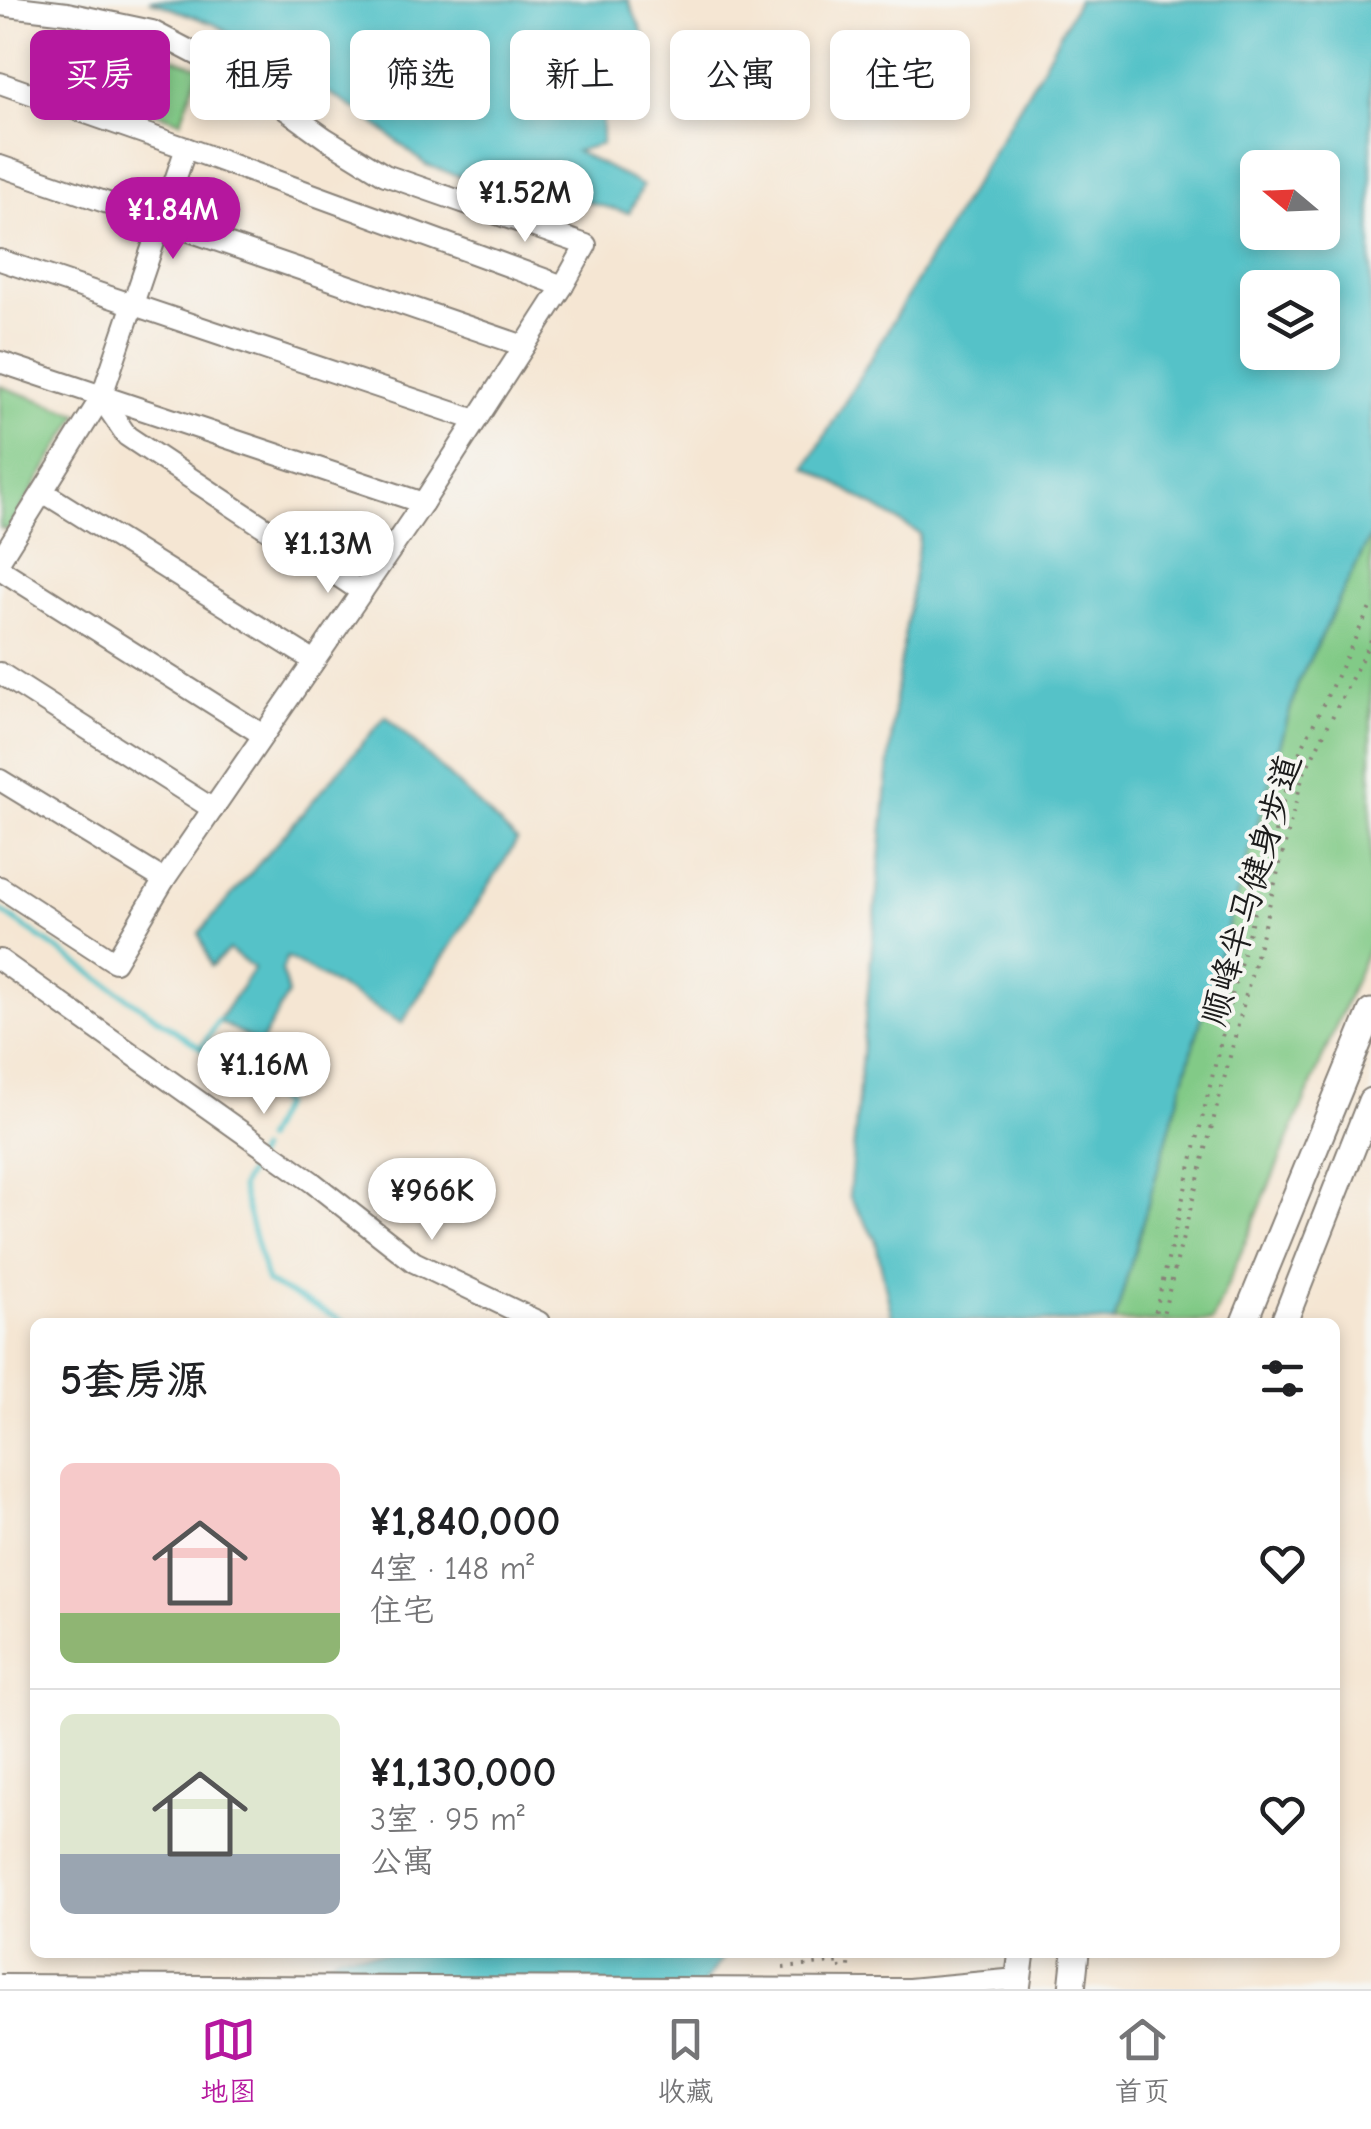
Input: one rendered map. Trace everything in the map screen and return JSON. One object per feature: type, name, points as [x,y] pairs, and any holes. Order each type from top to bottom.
[{"type":"main road","points":[[1246,1318],[1371,1012]]},
{"type":"main road","points":[[1286,1318],[1371,1101]]},
{"type":"main road","points":[[1017,1984],[1021,1958]]},
{"type":"main road","points":[[1072,1989],[1075,1958]]},
{"type":"street","points":[[0,6],[67,13],[152,31],[242,78],[324,138],[384,174],[586,245],[423,503],[164,880],[114,962],[0,887]]},
{"type":"street","points":[[0,83],[563,286]]},
{"type":"street","points":[[186,148],[101,398],[1,559],[264,735]]},
{"type":"street","points":[[0,166],[524,346]]},
{"type":"street","points":[[0,260],[476,420]]},
{"type":"street","points":[[0,362],[423,503]]},
{"type":"street","points":[[101,398],[127,436],[362,592]]},
{"type":"street","points":[[43,492],[314,661]]},
{"type":"street","points":[[0,673],[213,809]]},
{"type":"street","points":[[0,780],[164,880]]},
{"type":"street","points":[[0,960],[312,1182],[414,1262],[532,1318]]},
{"type":"street","points":[[0,1985],[909,1989],[1017,1984]]},
{"type":"path","points":[[1154,1318],[1292,768],[1371,606]]},
{"type":"path","name":"顺峰半马健身步道","points":[[1161,1318],[1303,774],[1371,640]]},
{"type":"green space","points":[[170,57],[190,64],[190,95],[181,121],[170,117]]},
{"type":"green space","points":[[0,386],[79,414],[8,530],[0,528]]},
{"type":"green space","points":[[1371,535],[1371,942],[1214,1318],[1115,1318],[1298,682]]},
{"type":"water","points":[[149,0],[628,0],[641,30],[510,30],[510,120],[602,120],[602,144],[576,151],[643,186],[629,213],[565,196],[538,203],[426,165],[371,120],[490,120],[490,30],[350,30],[350,106],[330,94],[330,30],[224,30]]},
{"type":"water","points":[[1078,0],[1371,0],[1371,535],[1298,683],[1115,1318],[892,1318],[875,1238],[849,1196],[895,698],[920,534],[807,466],[1038,75]]},
{"type":"water","points":[[386,716],[517,841],[402,1023],[287,957],[282,970],[288,994],[260,1044],[218,1021],[254,968],[229,950],[211,966],[199,933]]},
{"type":"water","points":[[333,1958],[723,1958],[700,1989],[292,1989]]},
{"type":"waterway","points":[[0,910],[282,1104],[264,1140]]},
{"type":"waterway","points":[[201,1048],[218,1021]]},
{"type":"waterway","points":[[259,1150],[241,1187],[267,1282],[337,1318]]}]
